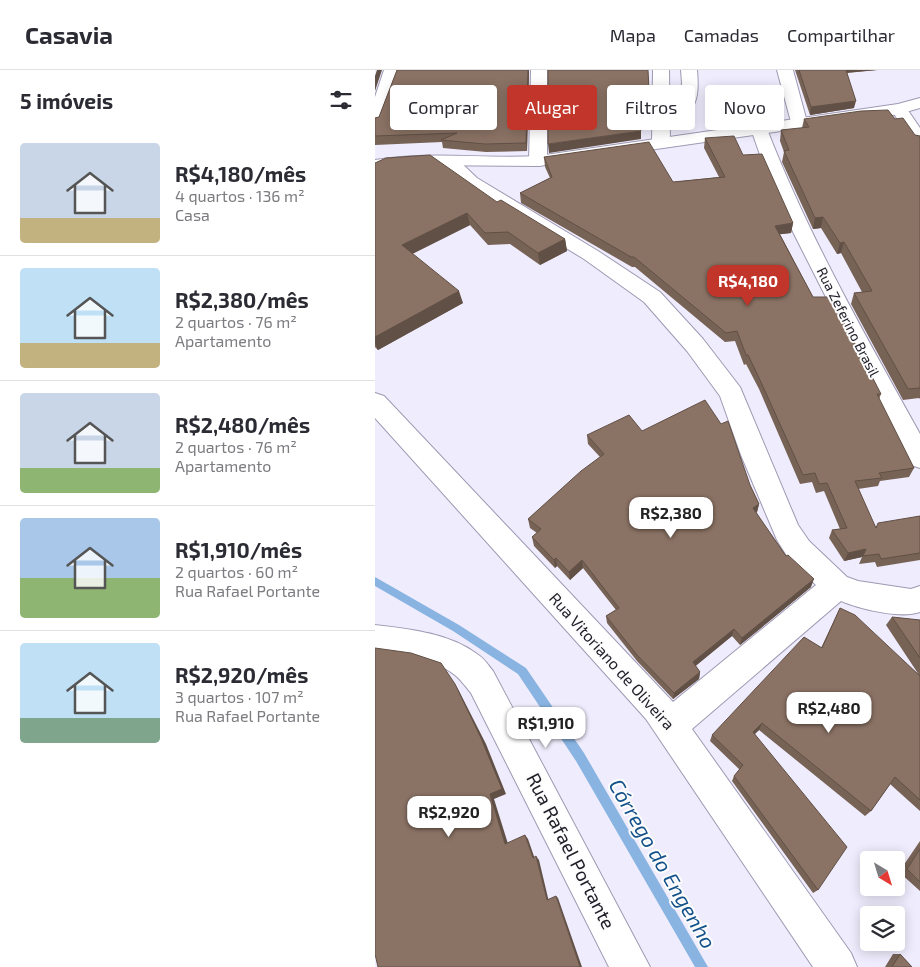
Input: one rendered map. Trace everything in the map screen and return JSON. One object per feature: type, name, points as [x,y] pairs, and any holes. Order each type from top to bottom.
[{"type":"street","points":[[375,120],[392,70]]},
{"type":"street","points":[[538,161],[539,70]]},
{"type":"street","points":[[785,70],[799,122]]},
{"type":"street","points":[[661,142],[661,78],[689,76]]},
{"type":"street","points":[[784,125],[913,106],[920,141]]},
{"type":"street","points":[[375,165],[405,161],[494,164],[538,161],[751,130]]},
{"type":"street","name":"Rua Zeferino Brasil","points":[[759,130],[790,206],[804,235],[868,362],[920,458]]},
{"type":"street","points":[[449,161],[463,176],[485,192],[561,236],[627,278],[652,297],[674,320],[731,393],[754,455],[787,532],[799,550],[837,586],[857,594],[874,597],[911,602],[919,600]]},
{"type":"street","name":"Rua Vitoriano de Oliveira","points":[[375,402],[658,708],[837,967]]},
{"type":"street","points":[[671,726],[837,586]]},
{"type":"street","name":"Rua Rafael Portante","points":[[375,640],[409,643],[440,651],[467,665],[482,682],[630,967]]},
{"type":"building","points":[[397,70],[528,70],[528,85],[507,85],[507,130],[526,130],[526,143],[485,144],[441,140],[457,133],[375,136],[375,118],[379,117],[390,88],[390,130],[497,130],[497,85],[391,85]]},
{"type":"building","points":[[548,70],[648,70],[649,85],[607,85],[607,130],[641,131],[548,144],[548,130],[597,130],[597,85],[548,85]]},
{"type":"building","points":[[799,70],[846,70],[856,101],[811,107]]},
{"type":"building","points":[[888,110],[895,119],[903,118],[915,135],[920,136],[920,388],[908,389],[854,293],[872,291],[844,242],[840,243],[823,217],[815,218],[784,151],[789,150],[781,130],[809,127],[804,119],[861,111]]},
{"type":"building","points":[[734,136],[743,155],[762,154],[793,223],[775,226],[813,297],[831,297],[881,394],[877,394],[914,468],[879,473],[882,478],[855,481],[876,528],[878,523],[920,516],[920,553],[881,559],[879,554],[863,556],[866,549],[848,553],[832,530],[847,528],[827,483],[819,484],[815,473],[803,475],[760,380],[748,355],[746,355],[737,331],[726,333],[634,257],[520,193],[552,177],[544,157],[649,142],[673,182],[725,177],[705,138]]},
{"type":"building","points":[[430,155],[497,202],[501,200],[565,239],[538,253],[508,232],[485,233],[467,213],[402,245],[459,291],[375,337],[375,163],[386,158]]},
{"type":"building","points":[[705,400],[721,424],[728,421],[750,485],[759,504],[753,508],[786,556],[788,555],[814,579],[742,638],[734,629],[693,662],[700,672],[674,693],[637,655],[606,616],[619,608],[582,560],[569,572],[556,558],[554,560],[532,537],[541,529],[528,519],[581,471],[604,454],[587,435],[629,415],[642,431]]},
{"type":"building","points":[[840,608],[855,615],[920,676],[920,800],[895,777],[871,811],[762,723],[753,732],[847,847],[818,890],[734,776],[743,765],[712,735],[804,637],[822,648]]},
{"type":"building","points":[[892,617],[920,620],[920,658]]},
{"type":"building","points":[[375,648],[411,653],[441,663],[455,684],[481,738],[502,789],[490,794],[505,844],[525,835],[533,858],[536,856],[547,900],[556,896],[580,967],[378,967],[375,954]]},
{"type":"building","points":[[920,849],[920,882],[907,869]]},
{"type":"building","points":[[900,954],[912,967],[892,967]]},
{"type":"waterway","name":"Córrego do Engenho","points":[[375,581],[456,628],[522,671],[580,757],[702,967]]}]
